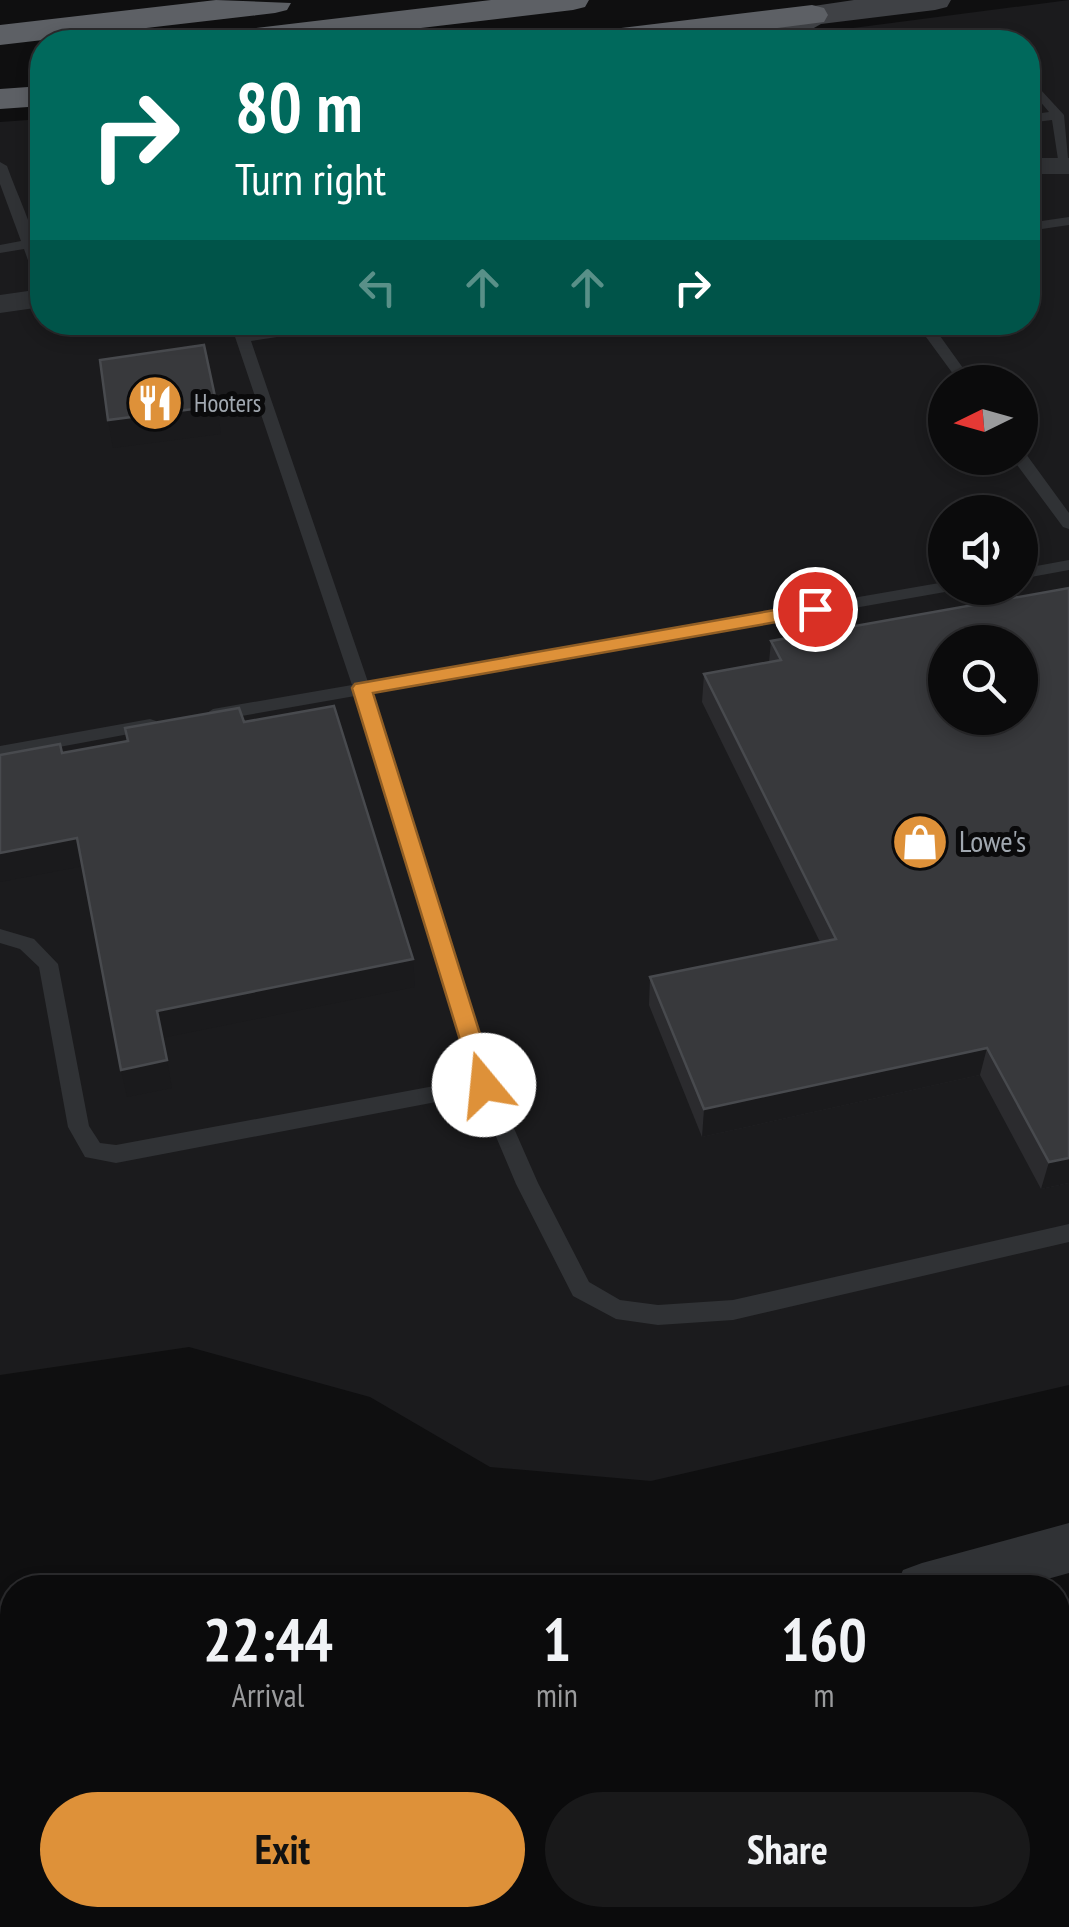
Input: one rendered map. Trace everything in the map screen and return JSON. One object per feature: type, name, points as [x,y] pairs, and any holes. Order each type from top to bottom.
[{"type":"highway","points":[[42,30],[297,0]]},
{"type":"highway","points":[[322,30],[573,0]]},
{"type":"highway","points":[[688,30],[812,15]]},
{"type":"highway","points":[[0,35],[30,31]]},
{"type":"highway","points":[[0,69],[30,65]]},
{"type":"highway","points":[[0,99],[30,97]]},
{"type":"main road","points":[[786,30],[812,15],[935,0]]},
{"type":"street","points":[[1040,166],[1068,166]]},
{"type":"street","points":[[0,304],[30,300]]},
{"type":"street","points":[[970,1575],[1069,1548]]},
{"type":"lane","points":[[1040,94],[1058,115],[1068,166]]},
{"type":"lane","points":[[1040,117],[1058,115]]},
{"type":"lane","points":[[0,166],[30,244],[0,249]]},
{"type":"lane","points":[[1040,225],[1069,221]]},
{"type":"lane","points":[[0,230],[23,226]]},
{"type":"lane","points":[[241,335],[362,688],[484,1085],[527,1184],[581,1288],[616,1310],[658,1315],[733,1310],[1069,1233]]},
{"type":"lane","points":[[932,335],[954,365]]},
{"type":"lane","points":[[1033,475],[1069,524]]},
{"type":"lane","points":[[1038,571],[1069,566]]},
{"type":"lane","points":[[0,752],[928,590]]},
{"type":"lane","points":[[0,936],[27,944],[48,964],[78,1127],[93,1151],[116,1154],[484,1085]]},
{"type":"shaded area","points":[[1069,0],[1069,1385],[651,1481],[490,1467],[370,1397],[189,1347],[0,1375],[0,122],[30,120],[30,335],[1040,335],[1040,30],[838,30]]},
{"type":"building","points":[[204,345],[217,406],[108,420],[100,360]]},
{"type":"building","name":"Lowe's","points":[[1069,588],[1069,1158],[1049,1162],[987,1048],[704,1109],[650,977],[836,939],[704,674],[781,660],[771,641],[973,605],[1038,605],[1038,594]]},
{"type":"building","points":[[334,706],[413,959],[157,1011],[167,1060],[121,1070],[77,838],[0,853],[0,755],[60,744],[62,753],[128,741],[125,728],[239,708],[244,722]]},
{"type":"place","name":"Hooters","points":[[155,403]]},
{"type":"place","name":"Lowe's","points":[[920,842]]},
{"type":"route","points":[[484,1085],[362,688],[815,609]]}]
